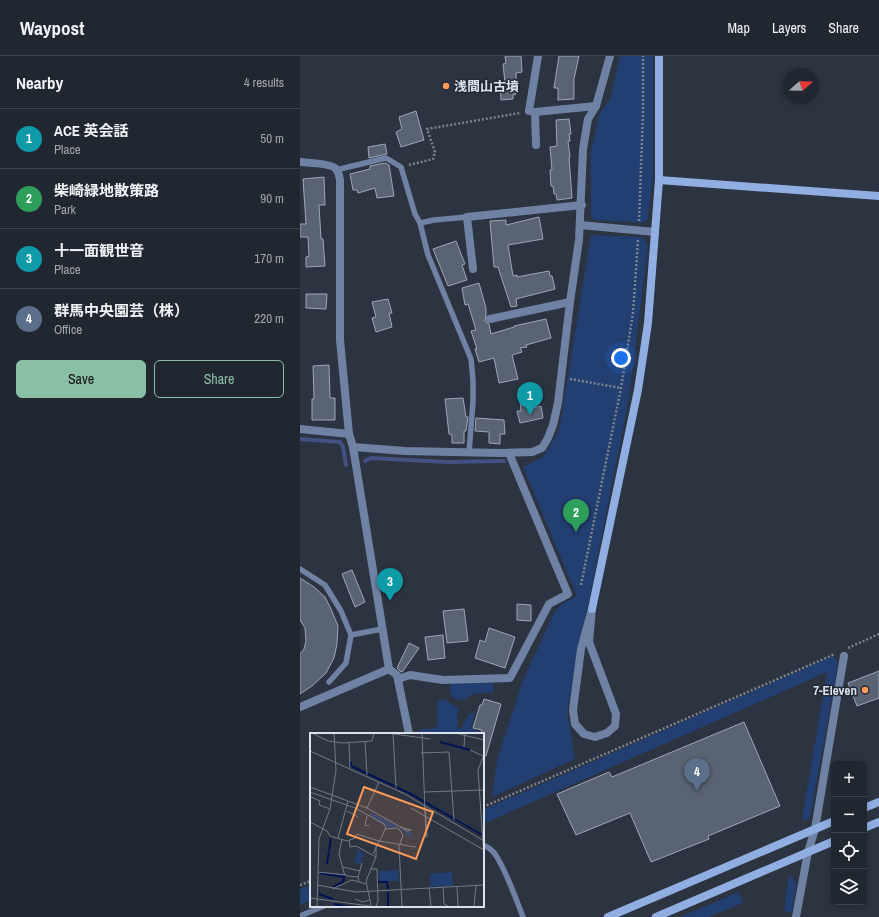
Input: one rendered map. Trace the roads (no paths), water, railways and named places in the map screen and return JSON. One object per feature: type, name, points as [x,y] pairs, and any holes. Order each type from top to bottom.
[{"type":"street","points":[[529,111],[538,56]]},
{"type":"street","points":[[353,447],[405,451],[509,453],[532,452],[542,448],[553,425],[558,403],[579,240],[582,205],[583,150],[588,120],[596,106],[610,56]]},
{"type":"street","points":[[592,609],[590,642],[616,714],[615,726],[607,733],[595,737],[584,734],[575,724],[572,710],[581,649],[592,609],[638,390],[648,323],[659,180],[659,56]]},
{"type":"street","points":[[536,145],[535,112],[596,106]]},
{"type":"street","points":[[300,162],[334,167],[338,172],[340,180],[340,340],[349,434],[353,447],[388,669]]},
{"type":"street","points":[[659,180],[879,196]]},
{"type":"street","points":[[473,269],[467,217],[582,205]]},
{"type":"street","points":[[580,225],[656,232]]},
{"type":"street","points":[[490,319],[570,302]]},
{"type":"street","points":[[300,429],[349,434]]},
{"type":"street","points":[[398,679],[410,674],[443,680],[510,678],[549,604],[568,594],[509,453]]},
{"type":"street","points":[[796,917],[808,852],[815,829],[843,653]]},
{"type":"street","points":[[388,669],[397,674],[409,733]]},
{"type":"street","points":[[300,707],[388,669]]},
{"type":"street","points":[[867,807],[879,802]]},
{"type":"street","points":[[608,917],[831,822]]},
{"type":"street","points":[[867,827],[879,822]]},
{"type":"street","points":[[656,917],[831,842]]},
{"type":"lane","points":[[336,170],[386,158],[401,167],[415,214],[420,224],[428,255],[471,359],[473,394],[469,452]]},
{"type":"lane","points":[[420,224],[434,220],[467,217]]},
{"type":"lane","points":[[300,569],[325,585],[341,611],[351,636],[346,664],[329,682]]},
{"type":"lane","points":[[351,636],[382,629]]},
{"type":"lane","points":[[484,846],[495,854],[524,917]]},
{"type":"lane","points":[[300,916],[322,907]]},
{"type":"waterway","points":[[300,439],[340,442],[343,447],[346,465]]},
{"type":"waterway","points":[[365,461],[371,458],[447,462],[504,461]]},
{"type":"place","name":"浅間山古墳","points":[[446,86]]},
{"type":"place","name":"ACE 英会話","points":[[530,415]]},
{"type":"place","name":"柴崎緑地散策路","points":[[576,532]]},
{"type":"place","name":"十一面観世音","points":[[390,601]]},
{"type":"place","name":"7-Eleven","points":[[865,690]]},
{"type":"place","name":"群馬中央園芸（株）","points":[[697,791]]}]
